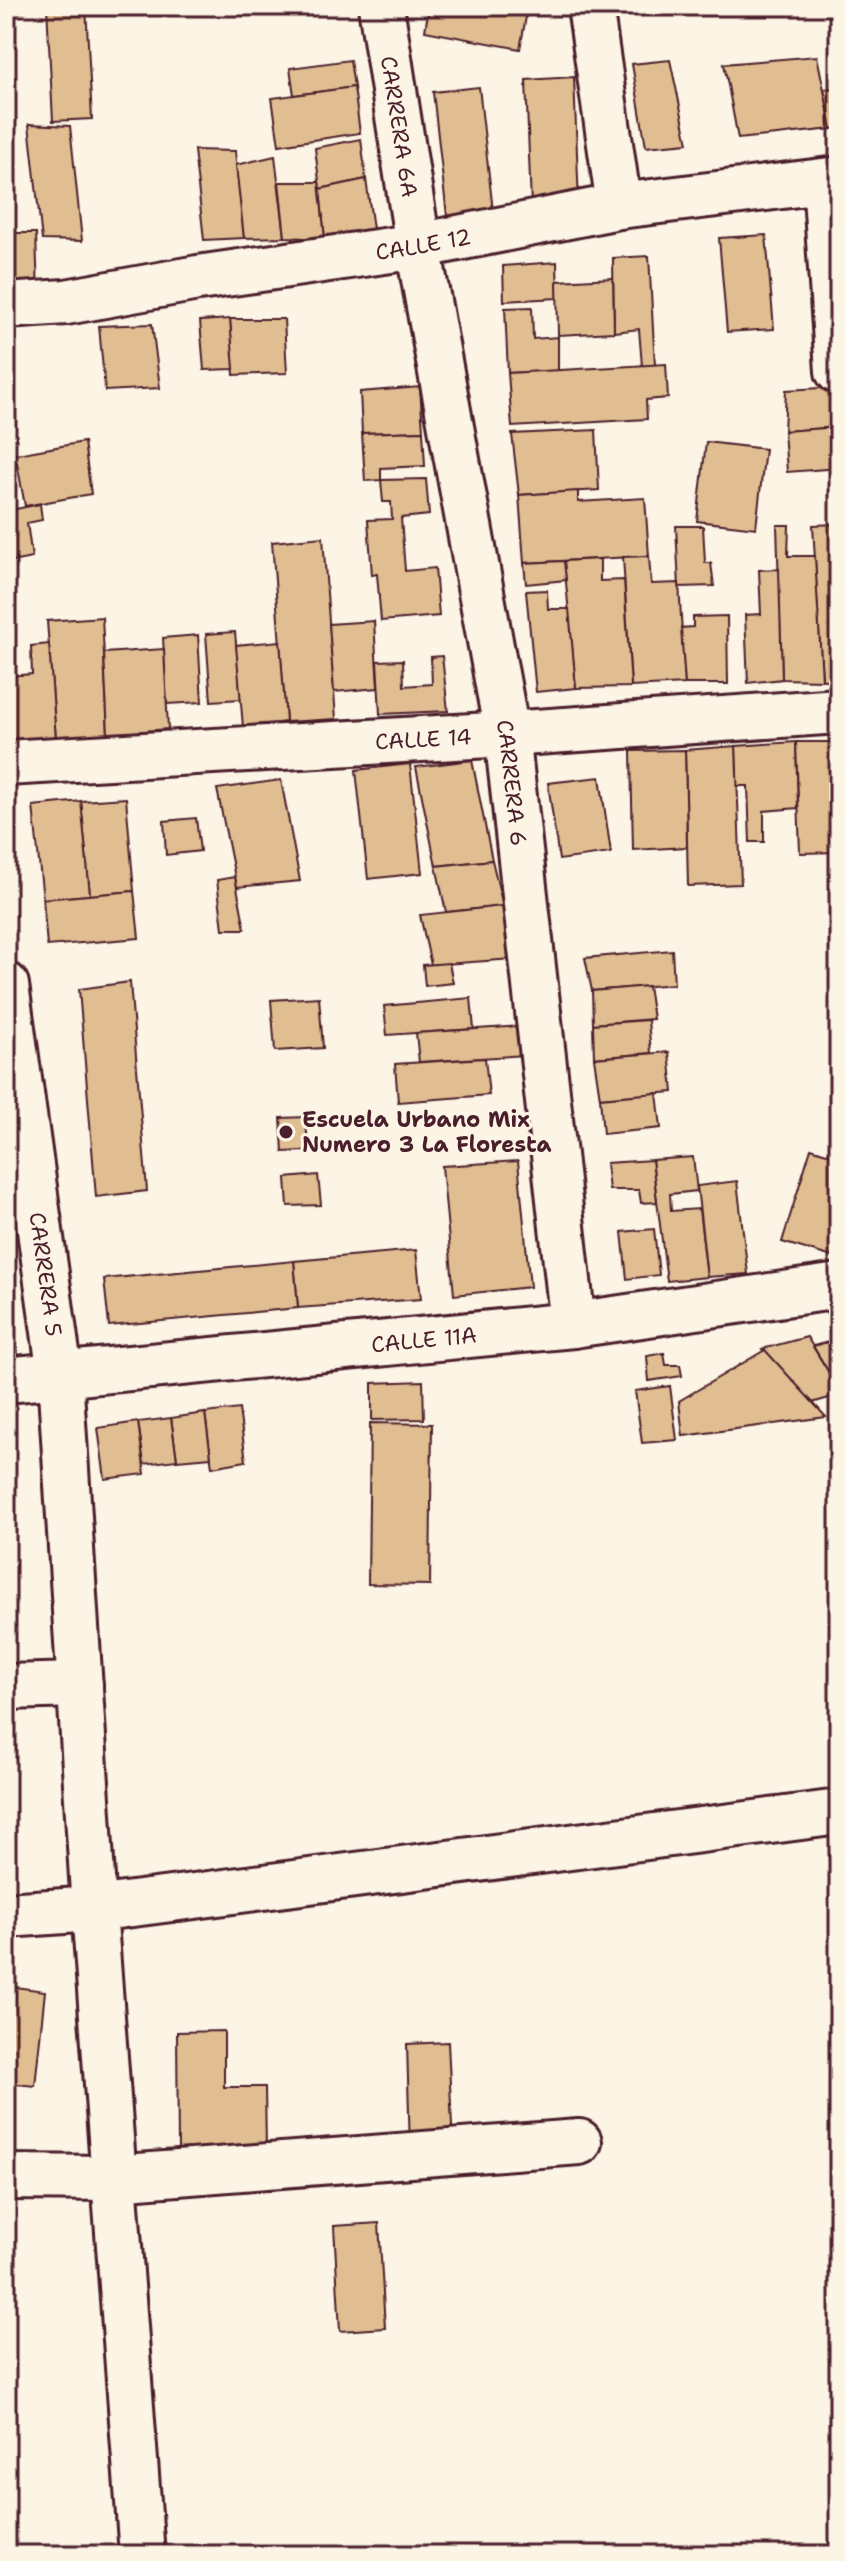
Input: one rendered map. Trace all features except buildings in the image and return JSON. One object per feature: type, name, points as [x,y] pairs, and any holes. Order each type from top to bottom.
[{"type":"street","name":"CARRERA 6A","points":[[381,6],[418,246]]},
{"type":"street","points":[[590,6],[619,206]]},
{"type":"street","name":"CALLE 12","points":[[6,306],[66,302],[198,278],[418,246],[619,206],[832,180]]},
{"type":"street","points":[[832,180],[838,371]]},
{"type":"street","name":"CARRERA 6","points":[[418,246],[507,734],[573,1325]]},
{"type":"street","name":"CALLE 14","points":[[6,763],[839,711]]},
{"type":"street","name":"CARRERA 5","points":[[6,985],[60,1375],[94,1909],[142,2555]]},
{"type":"street","name":"CALLE 11A","points":[[6,1380],[573,1325],[839,1286]]},
{"type":"street","points":[[6,1687],[80,1685]]},
{"type":"street","points":[[6,1915],[94,1909],[839,1812]]},
{"type":"street","points":[[6,2177],[113,2178],[579,2142]]},
{"type":"place","name":"Escuela Urbano Mix Numero 3 La Floresta","points":[[286,1132]]}]
